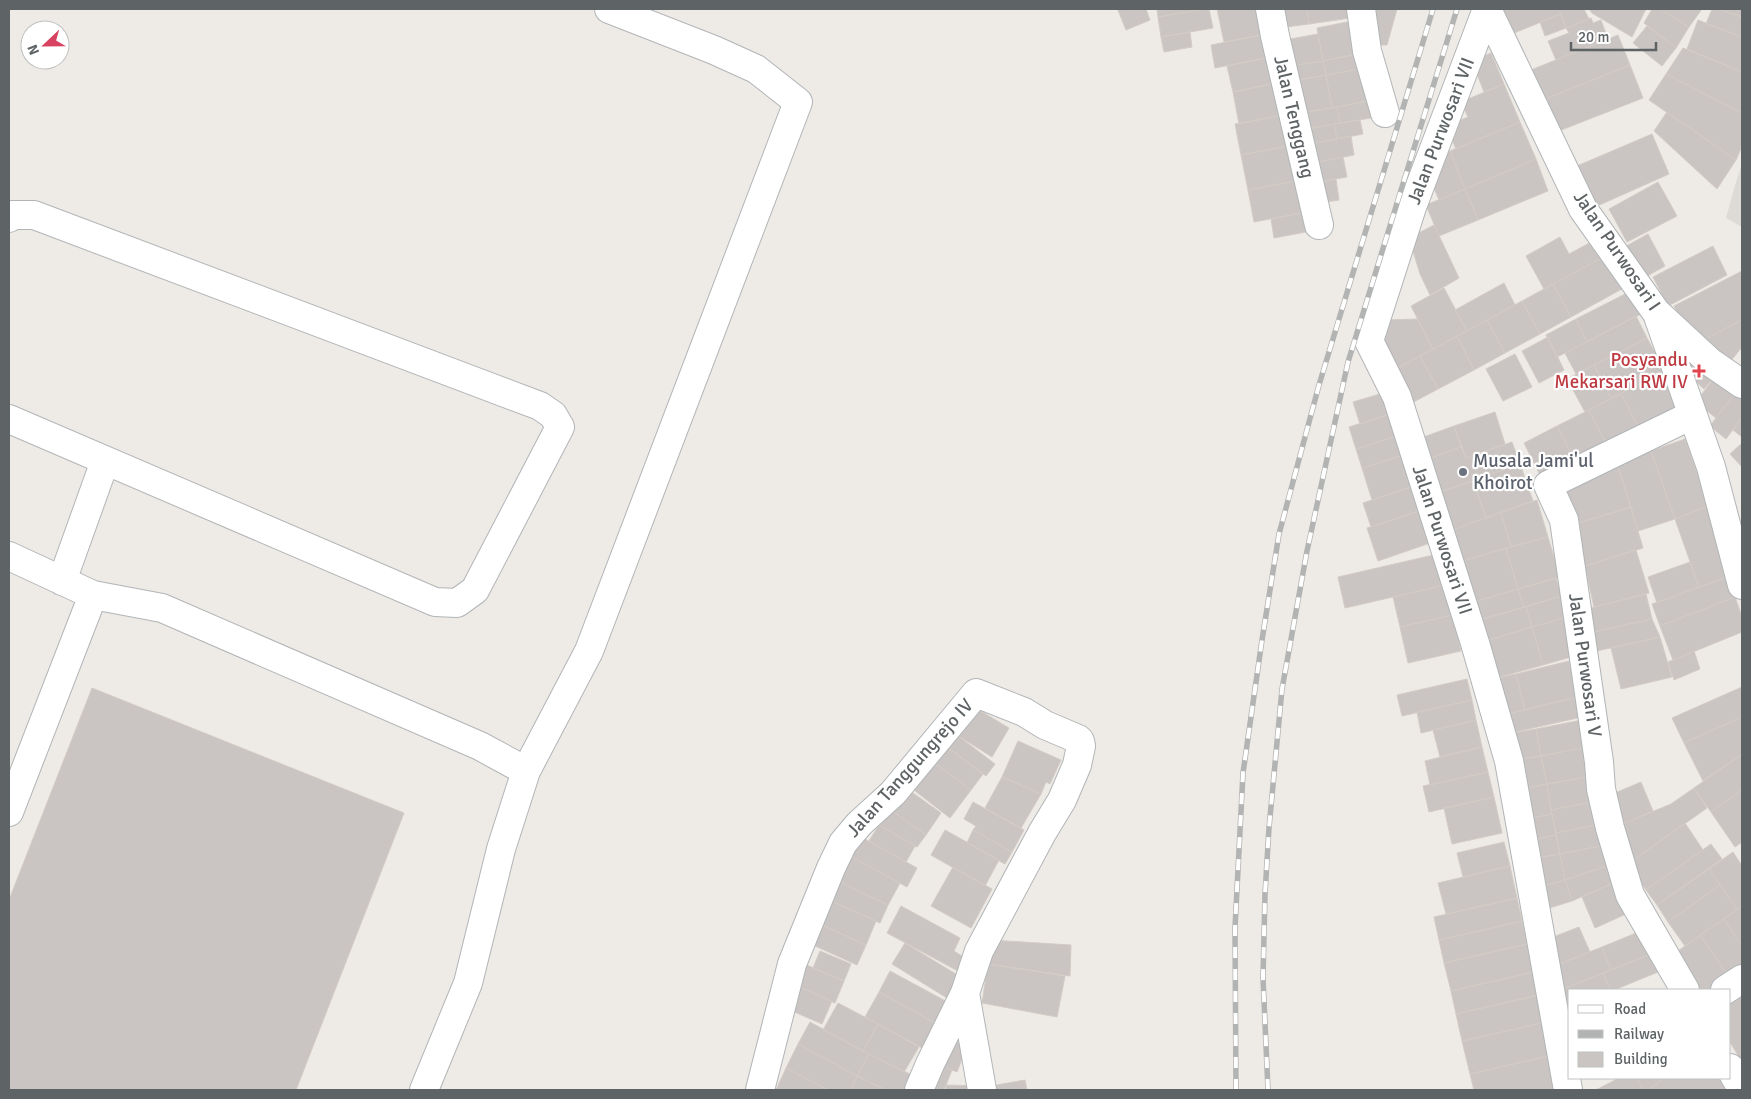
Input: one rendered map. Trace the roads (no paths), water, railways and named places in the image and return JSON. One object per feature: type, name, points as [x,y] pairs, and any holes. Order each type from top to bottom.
[{"type":"street","points":[[424,1090],[468,983],[501,848],[526,771],[588,651],[798,102],[756,69],[714,50],[609,9]]},
{"type":"street","name":"Jalan Tenggang","points":[[1270,9],[1319,226]]},
{"type":"street","points":[[1361,9],[1367,51],[1385,113]]},
{"type":"street","name":"Jalan Purwosari I","points":[[1487,9],[1583,209],[1656,312],[1710,362],[1742,384]]},
{"type":"street","name":"Jalan Purwosari VII","points":[[1487,9],[1412,207],[1368,341],[1396,398],[1474,643],[1509,761],[1568,1090]]},
{"type":"street","points":[[9,218],[12,215],[34,215],[531,402],[553,415],[560,427],[475,590],[457,603],[435,602],[9,419]]},
{"type":"street","points":[[1656,312],[1711,467],[1742,585]]},
{"type":"street","name":"Jalan Purwosari V","points":[[1684,989],[1630,895],[1610,828],[1601,789],[1595,732],[1564,520],[1548,485],[1692,415]]},
{"type":"street","points":[[62,581],[105,461]]},
{"type":"street","points":[[9,556],[93,595],[162,608],[480,746],[526,771]]},
{"type":"street","points":[[9,812],[93,595]]},
{"type":"street","name":"Jalan Tanggungrejo IV","points":[[760,1090],[792,964],[831,868],[844,844],[860,824],[893,793],[976,693],[1024,712],[1045,725],[1078,739],[1081,746],[1077,765],[1062,800],[1042,832],[983,943],[965,993],[919,1090]]},
{"type":"street","points":[[1727,989],[1742,979]]},
{"type":"street","points":[[965,993],[982,1090]]},
{"type":"street","points":[[1731,1070],[1742,1089]]},
{"type":"railway","points":[[1236,1090],[1235,928],[1243,773],[1279,534],[1319,385],[1433,9]]},
{"type":"railway","points":[[1268,1090],[1263,978],[1265,894],[1282,689],[1307,551],[1348,362],[1457,9]]},
{"type":"place","name":"Posyandu Mekarsari RW IV","points":[[1699,371]]},
{"type":"place","name":"Musala Jami'ul Khoirot","points":[[1463,472]]}]
